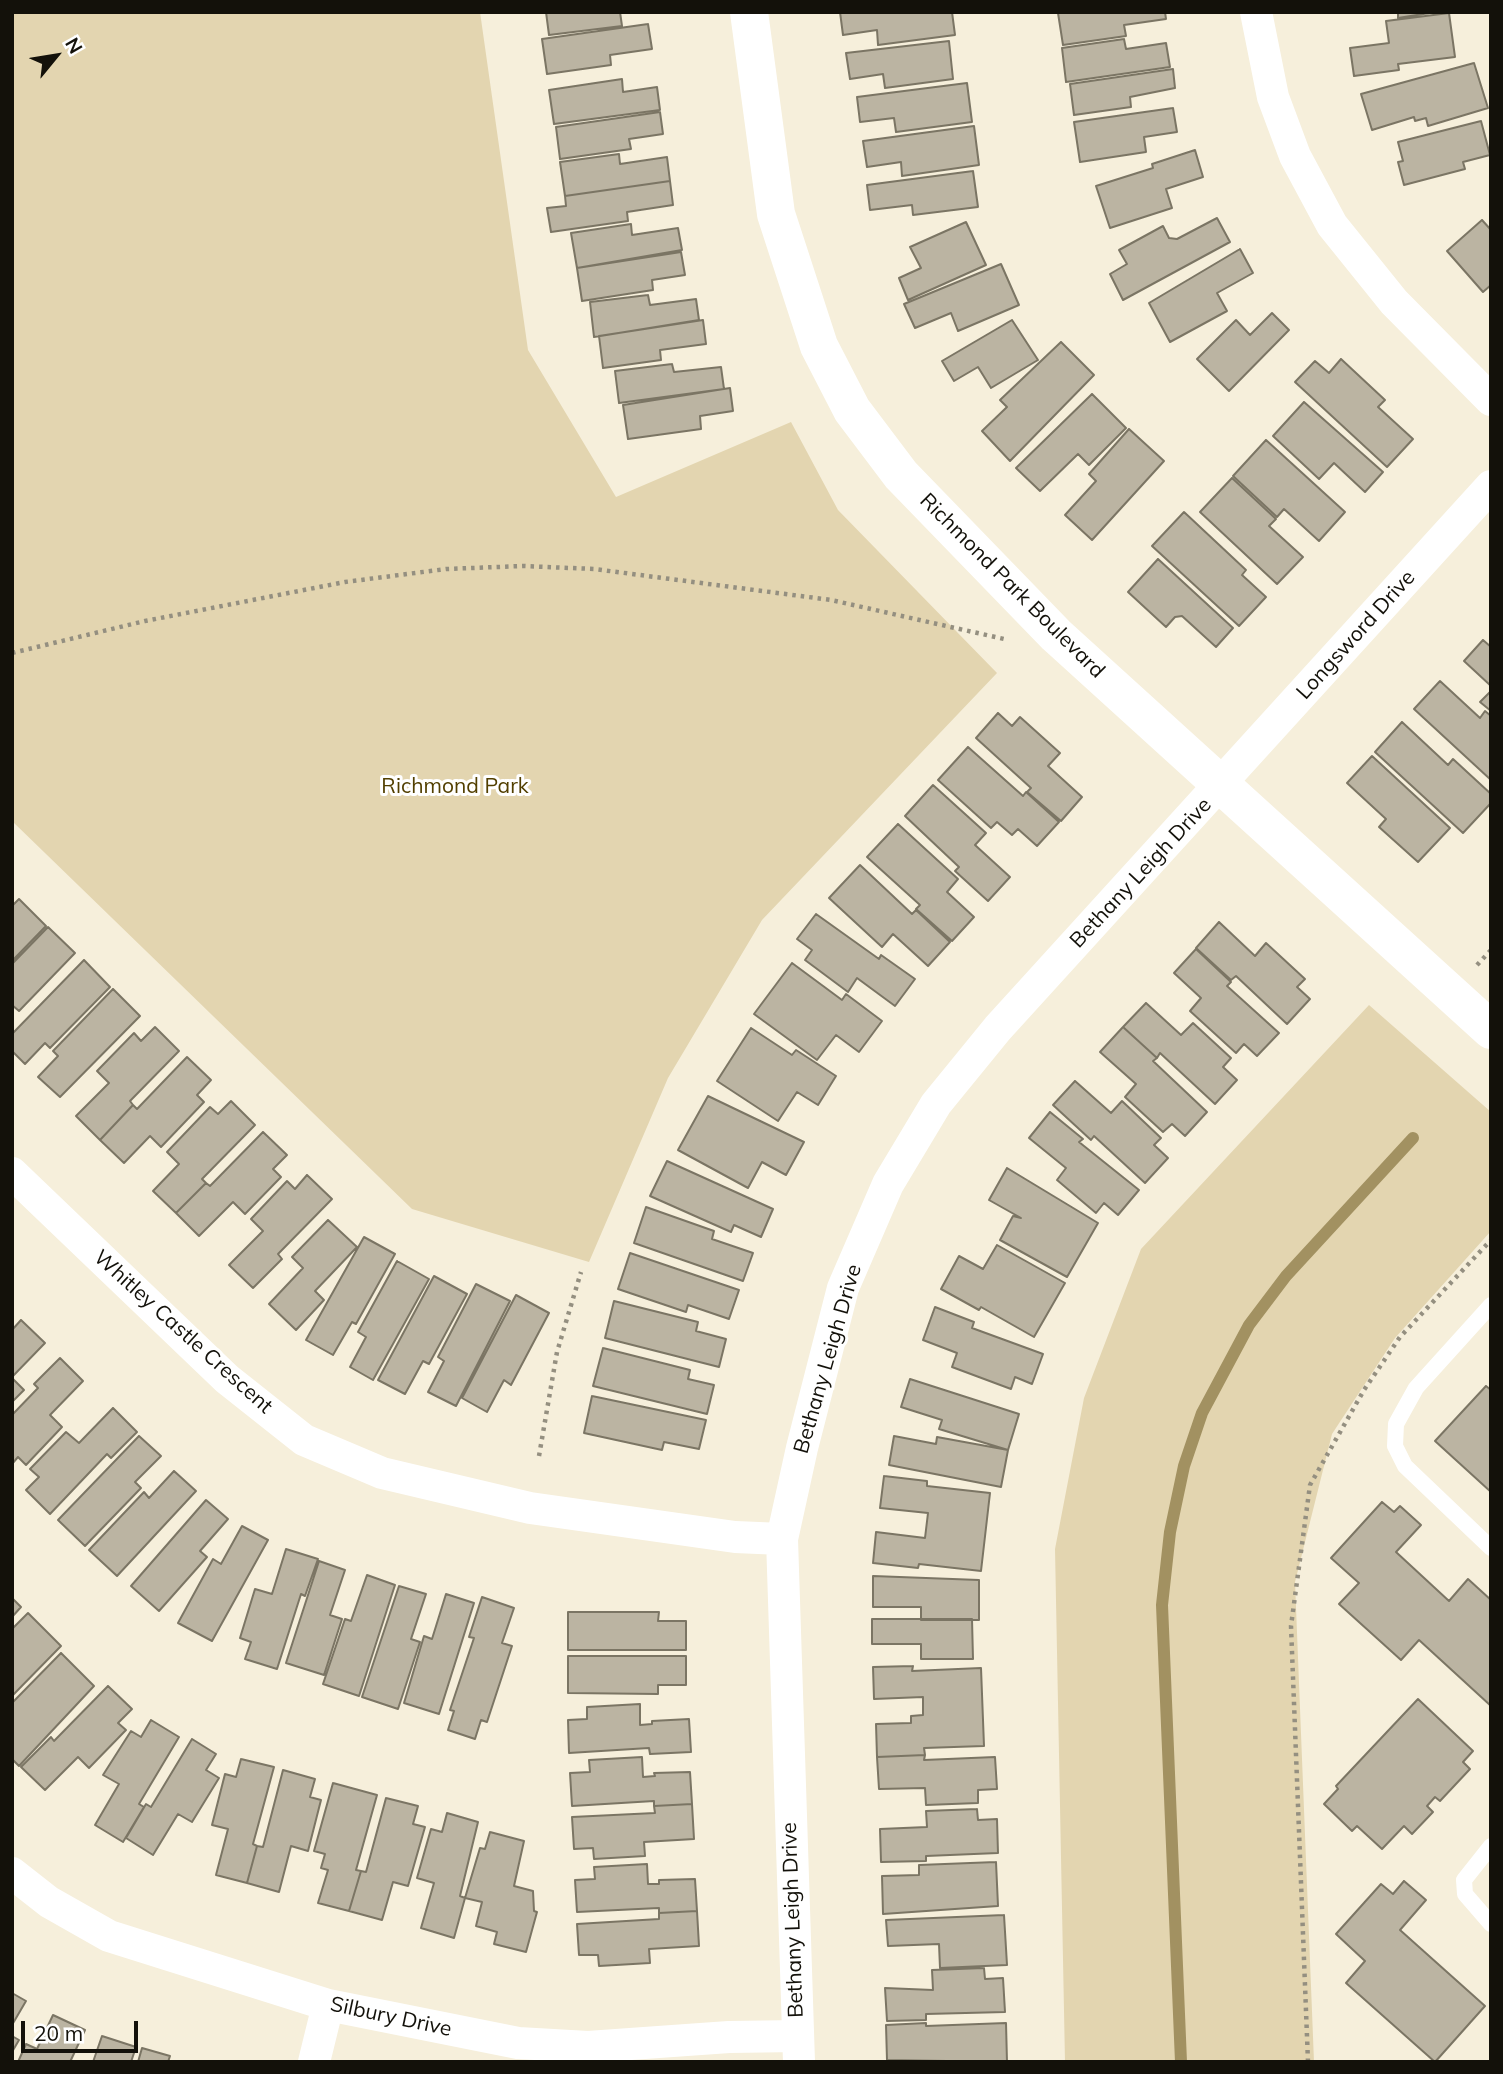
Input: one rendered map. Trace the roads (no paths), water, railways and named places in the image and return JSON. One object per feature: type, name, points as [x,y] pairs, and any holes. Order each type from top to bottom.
[{"type":"street","name":"Richmond Park Boulevard","points":[[749,12],[776,214],[819,346],[852,410],[901,475],[1056,635],[1491,1030]]},
{"type":"street","points":[[1256,12],[1273,97],[1295,156],[1332,225],[1394,302],[1491,400]]},
{"type":"street","name":"Longsword Drive","points":[[1223,784],[1491,486]]},
{"type":"street","name":"Bethany Leigh Drive","points":[[798,2049],[782,1539],[843,1288],[888,1184],[936,1104],[998,1028],[1223,784]]},
{"type":"street","name":"Whitley Castle Crescent","points":[[12,1173],[227,1379],[304,1440],[382,1473],[530,1508],[734,1537],[782,1539]]},
{"type":"street","name":"Silbury Drive","points":[[12,1873],[49,1902],[110,1936],[328,2005],[530,2043],[588,2047],[729,2037],[798,2049]]},
{"type":"street","points":[[314,2062],[328,2005]]},
{"type":"lane","points":[[1491,1305],[1416,1388],[1396,1424],[1395,1446],[1405,1466],[1491,1548]]},
{"type":"lane","points":[[1491,1846],[1464,1880],[1465,1894],[1491,1924]]},
{"type":"waterway","points":[[1181,2062],[1162,1605],[1170,1532],[1184,1466],[1202,1413],[1249,1325],[1286,1276],[1413,1138]]},
{"type":"park label","name":"Richmond Park","points":[[455,787]]}]
